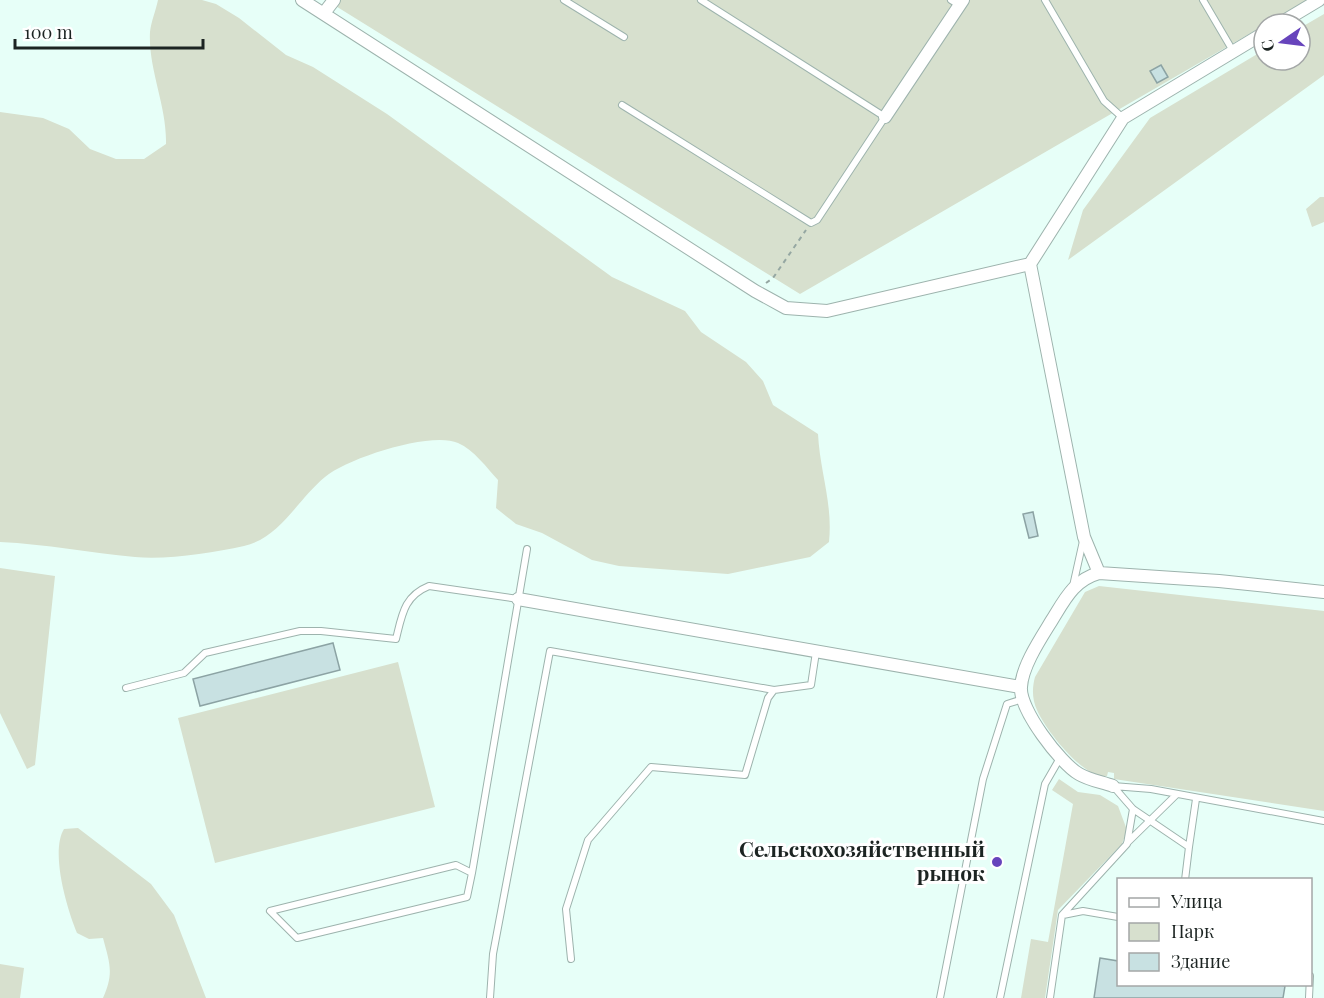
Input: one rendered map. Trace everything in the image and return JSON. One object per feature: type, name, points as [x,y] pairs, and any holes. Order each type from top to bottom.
[{"type":"street","points":[[302,0],[755,291],[786,308],[827,311],[1030,264]]},
{"type":"street","points":[[324,13],[333,0]]},
{"type":"street","points":[[1298,12],[1318,0]]},
{"type":"street","points":[[885,117],[958,2]]},
{"type":"street","points":[[1100,573],[1084,537],[1030,264],[1123,118],[1252,40]]},
{"type":"street","points":[[1113,786],[1079,774],[1060,759],[1022,693],[1026,670],[1048,626],[1073,586],[1087,577],[1100,573],[1219,581],[1324,592]]},
{"type":"street","points":[[518,599],[816,651],[1022,693]]},
{"type":"lane","points":[[564,0],[624,37]]},
{"type":"lane","points":[[622,105],[811,223],[817,220],[885,117],[701,0]]},
{"type":"lane","points":[[1045,0],[1104,101],[1123,118]]},
{"type":"lane","points":[[1203,0],[1233,52]]},
{"type":"lane","points":[[1073,586],[1084,537]]},
{"type":"lane","points":[[472,873],[456,865],[270,911],[297,938],[467,897],[472,873],[527,549]]},
{"type":"lane","points":[[126,687],[184,673],[205,653],[300,631],[396,639],[406,601],[417,591],[429,586],[518,599]]},
{"type":"lane","points":[[490,998],[493,954],[550,651],[774,690],[811,684],[816,651]]},
{"type":"lane","points":[[571,959],[566,909],[588,840],[651,767],[745,775],[768,698],[774,690]]},
{"type":"lane","points":[[939,998],[982,779],[1007,704],[1022,693]]},
{"type":"lane","points":[[1000,998],[1045,784],[1060,759]]},
{"type":"lane","points":[[1113,786],[1324,821]]},
{"type":"lane","points":[[1113,786],[1133,809],[1189,847]]},
{"type":"lane","points":[[1050,998],[1062,915],[1149,820],[1176,795]]},
{"type":"lane","points":[[1185,878],[1196,799]]},
{"type":"lane","points":[[1127,844],[1133,809]]},
{"type":"lane","points":[[1062,915],[1083,911],[1117,917]]},
{"type":"path","points":[[755,291],[773,278],[811,223]]},
{"type":"green space","points":[[158,0],[202,0],[216,4],[239,18],[286,55],[313,67],[387,114],[612,277],[685,311],[701,332],[746,362],[763,381],[773,405],[818,434],[828,501],[829,542],[810,557],[728,574],[619,566],[592,560],[542,533],[516,524],[496,508],[498,480],[469,450],[458,443],[445,440],[410,443],[390,448],[336,470],[315,486],[288,517],[268,535],[244,546],[190,555],[148,558],[0,542],[0,112],[43,118],[69,129],[90,149],[116,159],[144,159],[166,144],[164,116],[150,46],[150,32]]},
{"type":"green space","points":[[326,0],[1308,0],[1287,12],[1252,12],[1252,32],[800,294]]},
{"type":"green space","points":[[1324,14],[1324,75],[1068,260],[1083,210],[1150,118],[1252,57],[1252,72],[1312,72],[1312,21]]},
{"type":"green space","points":[[1320,197],[1324,197],[1324,222],[1312,227],[1306,209]]},
{"type":"green space","points":[[0,568],[55,576],[35,765],[27,769],[0,713]]},
{"type":"green space","points":[[1099,586],[1324,611],[1324,811],[1114,779],[1114,773],[1108,772],[1107,776],[1098,775],[1087,770],[1066,752],[1037,710],[1033,698],[1034,681],[1085,592]]},
{"type":"green space","points":[[398,662],[435,807],[215,863],[178,718]]},
{"type":"green space","points":[[1059,779],[1078,792],[1100,795],[1118,806],[1127,830],[1122,844],[1058,910],[1045,998],[1021,998],[1031,939],[1048,942],[1073,804],[1052,790]]},
{"type":"green space","points":[[78,828],[151,884],[174,915],[206,998],[103,998],[109,982],[110,968],[103,938],[89,939],[77,933],[59,866],[60,839],[64,829]]},
{"type":"green space","points":[[0,964],[24,968],[20,998],[0,998]]},
{"type":"building","points":[[1161,65],[1168,77],[1157,83],[1150,71]]},
{"type":"building","points":[[1033,512],[1038,536],[1029,538],[1023,514]]},
{"type":"building","points":[[333,643],[340,670],[200,706],[193,679]]},
{"type":"building","points":[[1100,958],[1117,961],[1117,986],[1285,986],[1283,998],[1094,998]]},
{"type":"place","name":"Сельскохозяйственный рынок","points":[[997,862]]}]
